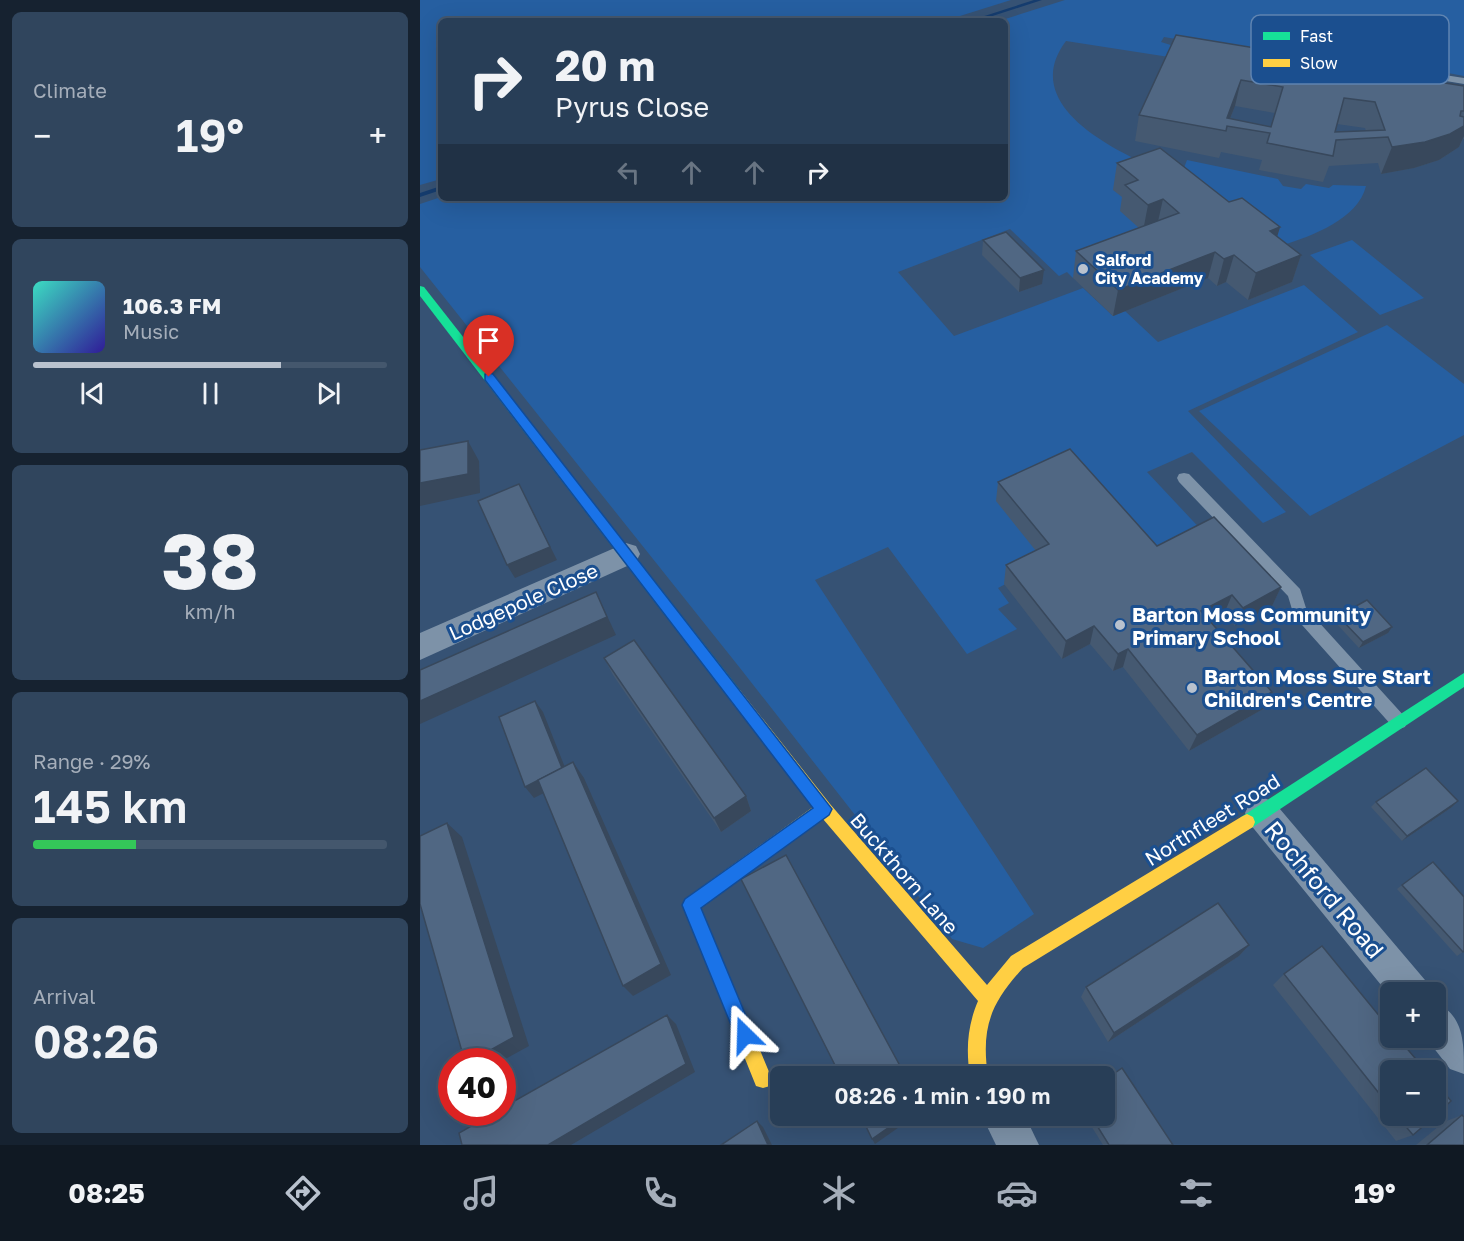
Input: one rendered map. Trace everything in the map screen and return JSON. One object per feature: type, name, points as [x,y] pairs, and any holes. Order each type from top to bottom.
[{"type":"street","name":"Buckthorn Lane","points":[[420,289],[824,809],[987,998]]},
{"type":"street","name":"Lodgepole Close","points":[[420,647],[626,554]]},
{"type":"street","name":"Northfleet Road","points":[[976,1066],[974,1057],[975,1036],[979,1014],[1003,975],[1032,952],[1262,813],[1464,680]]},
{"type":"street","points":[[763,1079],[691,905],[824,809]]},
{"type":"street","name":"Rochford Road","points":[[1262,813],[1403,982]]},
{"type":"street","points":[[1446,1034],[1464,1056]]},
{"type":"street","points":[[1008,1126],[1019,1145]]},
{"type":"lane","points":[[1449,79],[1464,81]]},
{"type":"lane","points":[[1184,478],[1295,593],[1299,611],[1399,722]]},
{"type":"shaded area","points":[[420,0],[1011,0],[954,18],[438,18],[438,180],[420,185]]},
{"type":"shaded area","points":[[1065,0],[1464,0],[1464,76],[1449,73],[1449,15],[1251,15],[1251,52],[1164,37],[1161,42],[1174,46],[1169,57],[1066,41],[1054,66],[1055,89],[1066,110],[1085,128],[1134,158],[1180,178],[1187,160],[1278,179],[1283,186],[1301,189],[1306,184],[1329,188],[1333,185],[1366,186],[1361,198],[1344,217],[1307,237],[1283,245],[1133,207],[1143,231],[1073,278],[1067,272],[1059,276],[1010,229],[898,272],[954,336],[1083,288],[1113,316],[1125,311],[1158,342],[1304,285],[1358,332],[1188,411],[1286,512],[1263,523],[1192,452],[1147,472],[1207,536],[1151,565],[1046,563],[998,588],[1009,603],[998,609],[1017,629],[967,654],[888,547],[815,580],[1034,914],[983,948],[952,939],[740,668],[420,267],[420,204],[438,198],[438,201],[1008,201],[1008,18]]},
{"type":"shaded area","points":[[1352,240],[1424,298],[1380,315],[1310,255]]},
{"type":"shaded area","points":[[1387,325],[1464,384],[1464,435],[1310,516],[1199,411]]},
{"type":"building","points":[[1176,35],[1251,47],[1251,82],[1241,80],[1227,118],[1271,127],[1283,87],[1265,84],[1449,84],[1464,86],[1464,111],[1461,111],[1460,116],[1464,117],[1464,126],[1450,134],[1425,142],[1392,147],[1388,137],[1336,140],[1333,156],[1267,143],[1270,133],[1227,126],[1226,131],[1139,115]],"holes":[[[1344,98],[1375,102],[1385,130],[1335,132]]]},
{"type":"building","points":[[1160,148],[1229,202],[1242,198],[1280,227],[1270,231],[1301,255],[1256,273],[1234,255],[1224,259],[1215,252],[1118,290],[1076,251],[1179,213],[1163,199],[1148,205],[1125,185],[1138,180],[1117,163]]},
{"type":"building","points":[[1006,232],[1044,270],[1020,278],[983,240]]},
{"type":"building","points":[[468,441],[468,474],[420,483],[420,450]]},
{"type":"building","points":[[1070,449],[1157,546],[1214,517],[1281,587],[1243,608],[1232,595],[1201,611],[1272,692],[1197,735],[1128,649],[1118,654],[1094,626],[1066,641],[1006,565],[1049,544],[998,482]]},
{"type":"building","points":[[519,484],[550,547],[507,565],[478,501]]},
{"type":"building","points":[[596,592],[607,617],[420,701],[420,670]]},
{"type":"building","points":[[1367,600],[1392,627],[1363,642],[1338,616]]},
{"type":"building","points":[[634,640],[746,796],[714,818],[604,658]]},
{"type":"building","points":[[535,701],[562,768],[525,787],[499,717]]},
{"type":"building","points":[[573,762],[661,964],[623,986],[538,780]]},
{"type":"building","points":[[1426,768],[1458,801],[1407,836],[1376,802]]},
{"type":"building","points":[[447,823],[514,1037],[494,1048],[461,1048],[420,904],[420,836]]},
{"type":"building","points":[[786,855],[900,1066],[835,1066],[741,879]]},
{"type":"building","points":[[1433,862],[1464,897],[1463,952],[1402,885]]},
{"type":"building","points":[[1218,903],[1249,945],[1114,1033],[1086,987]]},
{"type":"building","points":[[1322,946],[1380,1017],[1380,1048],[1406,1048],[1417,1060],[1380,1060],[1380,1094],[1284,974]]},
{"type":"building","points":[[667,1015],[686,1064],[548,1145],[462,1145],[459,1133],[471,1126],[516,1126],[516,1100]]},
{"type":"building","points":[[1122,1068],[1173,1145],[1109,1145],[1097,1126],[1115,1126],[1115,1073]]},
{"type":"building","points":[[1446,1095],[1451,1101],[1446,1106]]},
{"type":"building","points":[[1462,1115],[1464,1117],[1464,1145],[1427,1145]]},
{"type":"building","points":[[757,1121],[768,1145],[721,1145]]},
{"type":"building","points":[[866,1126],[891,1126],[872,1139]]},
{"type":"building","points":[[1405,1126],[1423,1126],[1413,1135]]},
{"type":"waterway","points":[[982,18],[1039,0]]},
{"type":"waterway","points":[[420,195],[438,189]]},
{"type":"traffic: fast","points":[[420,289],[735,695]]},
{"type":"traffic: fast","points":[[1247,822],[1464,679]]},
{"type":"traffic: slow","points":[[735,695],[824,809],[987,998]]},
{"type":"traffic: slow","points":[[763,1079],[691,905],[824,809]]},
{"type":"traffic: slow","points":[[978,1066],[976,1043],[982,1014],[995,988],[1017,962],[1247,822]]},
{"type":"place","name":"Salford City Academy","points":[[1083,269]]},
{"type":"place","name":"Barton Moss Community Primary School","points":[[1120,625]]},
{"type":"place","name":"Barton Moss Sure Start Children's Centre","points":[[1192,688]]},
{"type":"route","points":[[489,377],[824,809],[691,905],[745,1035]]}]
